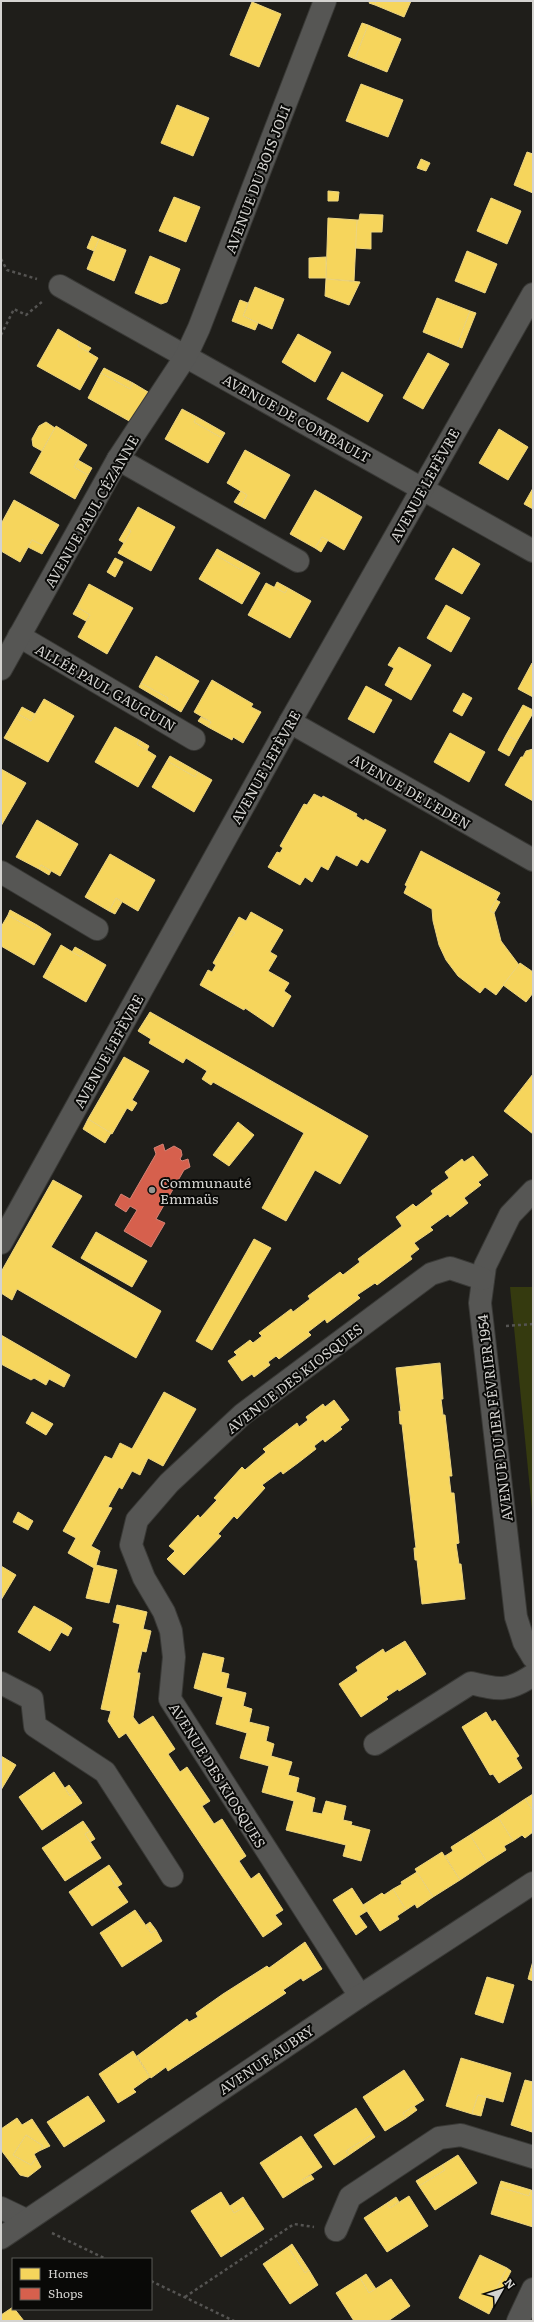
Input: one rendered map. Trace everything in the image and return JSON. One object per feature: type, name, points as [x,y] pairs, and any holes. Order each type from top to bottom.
[{"type":"street","name":"AVENUE DU BOIS JOLI","points":[[186,356],[199,328],[325,1]]},
{"type":"street","name":"AVENUE DE COMBAULT","points":[[60,286],[533,551]]},
{"type":"street","name":"AVENUE LEFÈVRE","points":[[1,1243],[290,722],[533,294]]},
{"type":"street","name":"AVENUE PAUL CÉZANNE","points":[[1,669],[118,459],[186,356]]},
{"type":"street","points":[[118,459],[298,562]]},
{"type":"street","name":"ALLÉE PAUL GAUGUIN","points":[[19,636],[194,739]]},
{"type":"street","name":"AVENUE DE L'EDEN","points":[[290,722],[533,860]]},
{"type":"street","points":[[1,872],[97,929]]},
{"type":"street","name":"AVENUE DU 1ER FÉVRIER 1954","points":[[533,1191],[510,1215],[485,1266],[480,1303],[516,1617],[524,1642],[533,1657]]},
{"type":"street","name":"AVENUE DES KIOSQUES","points":[[360,1996],[170,1700],[174,1657],[171,1632],[164,1612],[144,1578],[130,1545],[137,1520],[169,1483],[243,1414],[432,1274],[450,1268],[483,1279]]},
{"type":"street","points":[[376,1744],[471,1683],[496,1689],[517,1686],[533,1675]]},
{"type":"street","points":[[1,1683],[32,1699],[35,1726],[105,1772],[172,1876]]},
{"type":"street","name":"AVENUE AUBRY","points":[[1,2238],[360,1996],[533,1883]]},
{"type":"street","points":[[336,2230],[350,2197],[439,2138],[461,2135],[533,2156]]},
{"type":"street","points":[[1,2208],[26,2220]]},
{"type":"street","points":[[518,2321],[533,2289]]},
{"type":"path","points":[[1,259],[8,270],[60,286]]},
{"type":"path","points":[[1,335],[14,310],[26,315],[60,286]]},
{"type":"path","points":[[26,2220],[104,2258]]},
{"type":"path","points":[[185,2297],[294,2224],[336,2230]]},
{"type":"path","points":[[152,2281],[234,2321]]},
{"type":"green space","points":[[510,1287],[533,1287],[533,1520]]},
{"type":"building: Homes","points":[[370,1],[376,1],[375,5],[369,3]]},
{"type":"building: Homes","points":[[376,1],[411,1],[404,17],[375,5]]},
{"type":"building: Homes","points":[[252,2],[281,14],[259,67],[230,55]]},
{"type":"building: Homes","points":[[362,23],[368,25],[355,59],[348,56]]},
{"type":"building: Homes","points":[[368,25],[401,39],[387,72],[355,59]]},
{"type":"building: Homes","points":[[361,84],[403,100],[388,137],[346,121]]},
{"type":"building: Homes","points":[[177,105],[209,118],[193,156],[161,143]]},
{"type":"building: Homes","points":[[527,152],[533,154],[533,193],[514,185]]},
{"type":"building: Homes","points":[[421,159],[430,163],[426,171],[417,168]]},
{"type":"building: Homes","points":[[328,191],[339,192],[338,201],[328,201]]},
{"type":"building: Homes","points":[[174,197],[200,207],[186,242],[159,231]]},
{"type":"building: Homes","points":[[491,198],[521,211],[507,244],[477,231]]},
{"type":"building: Homes","points":[[360,214],[383,215],[382,232],[371,232],[371,249],[355,248],[357,220],[359,220]]},
{"type":"building: Homes","points":[[328,218],[357,220],[354,281],[326,279]]},
{"type":"building: Homes","points":[[92,236],[99,239],[94,251],[87,248]]},
{"type":"building: Homes","points":[[99,239],[126,250],[114,281],[87,269]]},
{"type":"building: Homes","points":[[467,251],[497,264],[485,293],[455,281]]},
{"type":"building: Homes","points":[[150,256],[180,269],[167,302],[161,304],[135,293]]},
{"type":"building: Homes","points":[[326,257],[326,278],[309,278],[309,258]]},
{"type":"building: Homes","points":[[326,279],[360,282],[349,305],[325,296]]},
{"type":"building: Homes","points":[[255,287],[284,299],[272,329],[243,316]]},
{"type":"building: Homes","points":[[437,298],[470,311],[457,346],[423,332]]},
{"type":"building: Homes","points":[[240,300],[248,303],[243,316],[258,323],[255,330],[232,321]]},
{"type":"building: Homes","points":[[470,311],[476,313],[462,348],[457,346]]},
{"type":"building: Homes","points":[[58,329],[80,342],[78,346],[98,358],[80,390],[37,366]]},
{"type":"building: Homes","points":[[298,334],[331,352],[315,382],[282,362]]},
{"type":"building: Homes","points":[[80,342],[91,348],[88,352],[78,346]]},
{"type":"building: Homes","points":[[428,353],[449,364],[423,409],[403,398]]},
{"type":"building: Homes","points":[[104,368],[133,383],[130,389],[101,373]]},
{"type":"building: Homes","points":[[342,372],[383,395],[368,422],[327,399]]},
{"type":"building: Homes","points":[[101,373],[130,389],[133,383],[148,392],[131,422],[88,398]]},
{"type":"building: Homes","points":[[182,409],[197,417],[194,422],[222,438],[208,463],[165,439]]},
{"type":"building: Homes","points":[[197,417],[225,433],[222,438],[194,422]]},
{"type":"building: Homes","points":[[46,422],[55,428],[42,451],[33,446],[32,439],[39,426]]},
{"type":"building: Homes","points":[[56,426],[87,445],[74,467],[88,475],[75,499],[30,473]]},
{"type":"building: Homes","points":[[499,429],[528,447],[508,480],[479,463]]},
{"type":"building: Homes","points":[[245,450],[290,475],[265,519],[241,506],[247,495],[227,483]]},
{"type":"building: Homes","points":[[78,460],[92,468],[88,475],[74,467]]},
{"type":"building: Homes","points":[[533,488],[533,509],[524,504]]},
{"type":"building: Homes","points":[[315,490],[362,517],[344,550],[322,537],[315,548],[290,534]]},
{"type":"building: Homes","points":[[241,491],[247,495],[241,506],[234,502]]},
{"type":"building: Homes","points":[[14,500],[59,525],[46,547],[32,540],[20,562],[1,551],[1,524]]},
{"type":"building: Homes","points":[[138,507],[175,527],[151,571],[118,553],[131,531],[126,528]]},
{"type":"building: Homes","points":[[126,528],[131,531],[124,543],[119,540]]},
{"type":"building: Homes","points":[[322,537],[328,540],[321,552],[315,548]]},
{"type":"building: Homes","points":[[32,540],[46,547],[42,554],[28,547]]},
{"type":"building: Homes","points":[[453,548],[480,564],[462,594],[435,579]]},
{"type":"building: Homes","points":[[217,549],[244,564],[241,570],[214,554]]},
{"type":"building: Homes","points":[[214,554],[241,570],[244,564],[260,573],[242,604],[199,579]]},
{"type":"building: Homes","points":[[115,558],[123,562],[115,577],[107,572]]},
{"type":"building: Homes","points":[[277,582],[288,588],[285,593],[274,588]]},
{"type":"building: Homes","points":[[266,583],[285,593],[288,588],[311,601],[290,638],[248,615]]},
{"type":"building: Homes","points":[[89,584],[133,608],[107,654],[78,637],[90,615],[77,607]]},
{"type":"building: Homes","points":[[446,605],[470,618],[451,652],[427,638]]},
{"type":"building: Homes","points":[[77,607],[90,615],[86,621],[73,614]]},
{"type":"building: Homes","points":[[399,647],[431,665],[411,700],[385,685],[394,668],[388,665]]},
{"type":"building: Homes","points":[[156,656],[199,681],[181,712],[166,703],[168,698],[141,683]]},
{"type":"building: Homes","points":[[533,663],[533,697],[518,689]]},
{"type":"building: Homes","points":[[212,680],[253,704],[251,707],[261,712],[243,743],[233,737],[232,740],[208,727],[211,722],[194,712]]},
{"type":"building: Homes","points":[[141,683],[168,698],[166,703],[139,687]]},
{"type":"building: Homes","points":[[366,686],[392,700],[374,733],[348,719]]},
{"type":"building: Homes","points":[[463,693],[472,698],[462,716],[453,711]]},
{"type":"building: Homes","points":[[44,699],[74,716],[48,762],[4,738],[18,714],[31,721]]},
{"type":"building: Homes","points":[[523,705],[533,710],[533,713],[517,741],[506,735]]},
{"type":"building: Homes","points":[[22,707],[35,714],[31,721],[18,714]]},
{"type":"building: Homes","points":[[201,717],[211,722],[208,727],[198,721]]},
{"type":"building: Homes","points":[[115,727],[139,740],[137,744],[156,756],[138,787],[95,762]]},
{"type":"building: Homes","points":[[450,733],[485,752],[469,782],[434,762]]},
{"type":"building: Homes","points":[[506,735],[517,741],[509,756],[498,750]]},
{"type":"building: Homes","points":[[139,740],[149,746],[147,750],[137,744]]},
{"type":"building: Homes","points":[[533,749],[533,801],[505,785],[521,757],[523,757],[526,751]]},
{"type":"building: Homes","points":[[170,756],[198,772],[195,777],[167,761]]},
{"type":"building: Homes","points":[[167,761],[195,777],[198,772],[212,780],[194,812],[152,787]]},
{"type":"building: Homes","points":[[1,769],[26,783],[1,826]]},
{"type":"building: Homes","points":[[314,794],[322,798],[323,796],[357,814],[356,816],[364,821],[365,819],[386,830],[368,863],[361,859],[357,866],[336,855],[328,870],[321,866],[312,882],[305,877],[300,885],[268,867],[277,852],[280,853],[283,848],[280,846],[304,804],[307,805]]},
{"type":"building: Homes","points":[[37,820],[78,844],[60,876],[41,865],[39,869],[16,857]]},
{"type":"building: Homes","points":[[421,851],[500,893],[490,911],[494,913],[501,941],[519,965],[496,995],[485,987],[480,993],[458,976],[446,960],[439,945],[433,921],[432,909],[404,893],[407,886],[405,885]]},
{"type":"building: Homes","points":[[110,854],[155,880],[138,911],[116,898],[109,911],[85,897]]},
{"type":"building: Homes","points":[[41,865],[51,871],[49,875],[39,869]]},
{"type":"building: Homes","points":[[116,898],[122,902],[115,914],[109,911]]},
{"type":"building: Homes","points":[[496,900],[500,902],[494,913],[490,911]]},
{"type":"building: Homes","points":[[10,910],[37,925],[34,930],[8,915]]},
{"type":"building: Homes","points":[[251,912],[283,930],[270,952],[277,956],[268,971],[289,983],[284,991],[291,996],[273,1027],[245,1008],[244,1010],[200,985],[208,970],[212,972],[216,965],[213,963],[226,940],[235,933],[231,931],[239,917],[246,921]]},
{"type":"building: Homes","points":[[8,915],[34,930],[37,925],[51,934],[34,965],[1,946],[1,927]]},
{"type":"building: Homes","points":[[231,931],[235,933],[226,940]]},
{"type":"building: Homes","points":[[61,945],[81,957],[84,952],[106,965],[86,1002],[43,977]]},
{"type":"building: Homes","points":[[75,947],[84,952],[81,957],[72,952]]},
{"type":"building: Homes","points":[[520,963],[533,972],[533,993],[526,1002],[503,985]]},
{"type":"building: Homes","points":[[150,1012],[368,1136],[340,1184],[315,1170],[286,1221],[262,1208],[304,1133],[213,1082],[211,1085],[202,1079],[207,1071],[186,1058],[183,1063],[149,1043],[151,1039],[138,1031]]},
{"type":"building: Homes","points":[[124,1057],[149,1071],[132,1100],[137,1103],[132,1111],[127,1108],[112,1134],[88,1119]]},
{"type":"building: Homes","points":[[533,1074],[533,1134],[504,1111]]},
{"type":"building: Homes","points":[[88,1119],[111,1133],[105,1143],[83,1129]]},
{"type":"building: Homes","points":[[238,1122],[254,1135],[229,1166],[213,1155]]},
{"type":"building: Homes","points":[[473,1156],[488,1175],[478,1182],[481,1185],[464,1198],[468,1203],[450,1217],[448,1214],[430,1227],[433,1230],[414,1243],[419,1249],[410,1256],[412,1259],[377,1285],[375,1283],[357,1295],[360,1298],[327,1323],[325,1319],[308,1332],[311,1335],[279,1359],[276,1356],[268,1362],[270,1365],[254,1377],[252,1374],[242,1381],[228,1361],[237,1355],[234,1352],[250,1340],[253,1343],[262,1336],[259,1333],[291,1309],[293,1312],[310,1299],[308,1296],[340,1272],[343,1275],[360,1262],[358,1259],[402,1226],[396,1217],[413,1204],[416,1207],[433,1194],[431,1191],[449,1178],[445,1172],[462,1159],[464,1162]]},
{"type":"building: Homes","points":[[53,1180],[82,1196],[51,1247],[161,1311],[136,1358],[17,1289],[12,1300],[1,1293],[1,1272]]},
{"type":"building: Homes","points":[[96,1232],[147,1261],[132,1287],[81,1258]]},
{"type":"building: Homes","points":[[254,1239],[271,1248],[212,1350],[196,1341]]},
{"type":"building: Homes","points":[[1,1335],[70,1375],[64,1387],[49,1379],[46,1385],[34,1378],[31,1380],[1,1364]]},
{"type":"building: Homes","points":[[440,1363],[443,1399],[441,1399],[443,1415],[445,1415],[452,1476],[449,1476],[451,1493],[454,1493],[459,1543],[456,1544],[459,1564],[461,1564],[465,1599],[422,1604],[417,1560],[415,1560],[414,1548],[416,1548],[402,1424],[400,1424],[399,1411],[401,1412],[396,1368]]},
{"type":"building: Homes","points":[[164,1392],[196,1409],[163,1466],[148,1458],[140,1475],[132,1471],[122,1489],[119,1487],[108,1507],[112,1508],[91,1546],[100,1551],[96,1565],[117,1570],[109,1603],[86,1598],[94,1568],[68,1553],[76,1538],[63,1531],[105,1456],[112,1459],[120,1443],[132,1449]]},
{"type":"building: Homes","points":[[334,1400],[349,1420],[340,1427],[342,1429],[325,1442],[323,1439],[314,1446],[316,1449],[283,1474],[281,1471],[262,1485],[265,1488],[237,1519],[234,1516],[218,1534],[221,1536],[184,1575],[167,1559],[175,1551],[169,1546],[198,1515],[200,1518],[217,1500],[214,1498],[242,1467],[245,1470],[266,1452],[263,1449],[297,1423],[299,1427],[308,1420],[306,1417],[323,1404],[325,1407]]},
{"type":"building: Homes","points":[[32,1412],[53,1424],[46,1435],[26,1423]]},
{"type":"building: Homes","points":[[18,1512],[33,1521],[28,1530],[13,1522]]},
{"type":"building: Homes","points":[[1,1566],[16,1575],[1,1600]]},
{"type":"building: Homes","points":[[117,1605],[147,1612],[143,1629],[151,1631],[146,1652],[142,1651],[137,1673],[140,1673],[133,1717],[139,1725],[153,1716],[175,1749],[168,1754],[180,1772],[187,1767],[210,1801],[202,1806],[214,1824],[222,1819],[246,1856],[239,1861],[251,1879],[259,1873],[283,1910],[275,1915],[282,1924],[263,1937],[126,1733],[119,1738],[108,1721],[111,1711],[101,1709],[120,1624],[113,1622]]},
{"type":"building: Homes","points":[[34,1606],[66,1624],[50,1651],[18,1632]]},
{"type":"building: Homes","points":[[66,1624],[72,1628],[68,1636],[61,1632]]},
{"type":"building: Homes","points":[[405,1641],[426,1674],[399,1691],[398,1689],[386,1697],[388,1699],[361,1717],[339,1684],[358,1671],[356,1667],[383,1649],[385,1653]]},
{"type":"building: Homes","points":[[203,1653],[224,1658],[221,1672],[229,1674],[226,1688],[246,1693],[243,1706],[252,1709],[249,1722],[269,1727],[266,1741],[274,1744],[271,1756],[292,1762],[288,1775],[299,1778],[296,1792],[315,1798],[312,1812],[322,1814],[326,1801],[346,1806],[343,1820],[352,1822],[351,1825],[370,1830],[361,1861],[343,1856],[346,1845],[286,1830],[294,1801],[262,1792],[269,1766],[240,1758],[247,1733],[216,1724],[223,1697],[194,1688]]},
{"type":"building: Homes","points":[[486,1712],[492,1722],[495,1720],[519,1756],[516,1758],[522,1768],[499,1783],[493,1774],[490,1775],[462,1727]]},
{"type":"building: Homes","points":[[1,1756],[16,1765],[1,1790]]},
{"type":"building: Homes","points":[[54,1772],[70,1796],[75,1793],[82,1803],[42,1830],[19,1797]]},
{"type":"building: Homes","points":[[69,1785],[75,1793],[70,1796],[65,1788]]},
{"type":"building: Homes","points":[[533,1794],[533,1811],[525,1799]]},
{"type":"building: Homes","points":[[525,1799],[533,1811],[533,1832],[525,1838],[522,1835],[513,1841],[498,1817]]},
{"type":"building: Homes","points":[[498,1817],[513,1841],[504,1846],[506,1850],[487,1862],[470,1835]]},
{"type":"building: Homes","points":[[83,1821],[90,1831],[85,1834],[101,1858],[65,1881],[42,1848]]},
{"type":"building: Homes","points":[[90,1831],[95,1839],[90,1842],[85,1834]]},
{"type":"building: Homes","points":[[470,1835],[487,1862],[460,1880],[445,1856],[453,1851],[451,1847]]},
{"type":"building: Homes","points":[[442,1852],[460,1880],[433,1897],[415,1869]]},
{"type":"building: Homes","points":[[109,1865],[116,1875],[111,1878],[128,1902],[92,1926],[69,1892]]},
{"type":"building: Homes","points":[[417,1872],[433,1897],[417,1908],[415,1904],[406,1910],[393,1889]]},
{"type":"building: Homes","points":[[116,1875],[122,1884],[117,1887],[111,1878]]},
{"type":"building: Homes","points":[[352,1888],[367,1911],[359,1916],[367,1927],[356,1935],[333,1900]]},
{"type":"building: Homes","points":[[393,1889],[406,1910],[397,1916],[399,1919],[380,1931],[363,1905],[382,1893],[384,1895]]},
{"type":"building: Homes","points":[[135,1910],[151,1933],[156,1930],[162,1941],[122,1967],[100,1933]]},
{"type":"building: Homes","points":[[150,1922],[156,1930],[151,1933],[146,1925]]},
{"type":"building: Homes","points":[[305,1942],[322,1969],[303,1981],[301,1978],[283,1990],[286,1993],[168,2071],[166,2067],[151,2078],[137,2056],[187,2019],[189,2022],[198,2017],[196,2013],[223,1994],[267,1966],[269,1968]]},
{"type":"building: Homes","points":[[533,1961],[533,1981],[528,1979]]},
{"type":"building: Homes","points":[[487,1977],[514,1985],[503,2023],[475,2014]]},
{"type":"building: Homes","points":[[133,2051],[150,2077],[133,2089],[136,2092],[118,2103],[99,2074]]},
{"type":"building: Homes","points":[[461,2058],[511,2073],[503,2102],[478,2095],[472,2114],[446,2106]]},
{"type":"building: Homes","points":[[404,2070],[424,2100],[403,2113],[406,2118],[385,2131],[363,2097]]},
{"type":"building: Homes","points":[[525,2080],[533,2082],[532,2132],[511,2125]]},
{"type":"building: Homes","points":[[478,2095],[486,2097],[481,2116],[472,2114]]},
{"type":"building: Homes","points":[[88,2096],[105,2121],[64,2147],[47,2122]]},
{"type":"building: Homes","points":[[414,2106],[417,2110],[406,2118],[403,2113]]},
{"type":"building: Homes","points":[[356,2108],[373,2134],[346,2151],[349,2155],[334,2165],[314,2135]]},
{"type":"building: Homes","points":[[17,2118],[22,2125],[32,2119],[50,2146],[39,2151],[43,2146],[26,2135],[13,2155],[31,2165],[36,2158],[41,2167],[28,2177],[20,2175],[1,2150],[1,2129]]},
{"type":"building: Homes","points":[[373,2134],[375,2137],[349,2155],[346,2151]]},
{"type":"building: Homes","points":[[26,2135],[43,2146],[34,2154],[36,2158],[31,2165],[13,2155]]},
{"type":"building: Homes","points":[[301,2136],[322,2167],[302,2180],[305,2184],[283,2198],[260,2163]]},
{"type":"building: Homes","points":[[458,2155],[477,2183],[435,2210],[419,2186],[445,2170],[442,2165]]},
{"type":"building: Homes","points":[[442,2165],[445,2170],[419,2186],[416,2181]]},
{"type":"building: Homes","points":[[311,2175],[314,2179],[305,2184],[302,2180]]},
{"type":"building: Homes","points":[[501,2181],[531,2190],[529,2196],[499,2187]]},
{"type":"building: Homes","points":[[499,2187],[529,2196],[531,2190],[533,2191],[533,2227],[491,2214]]},
{"type":"building: Homes","points":[[221,2192],[234,2213],[248,2205],[264,2229],[221,2257],[191,2211]]},
{"type":"building: Homes","points":[[409,2196],[428,2226],[387,2252],[364,2218],[387,2203],[390,2208]]},
{"type":"building: Homes","points":[[243,2197],[248,2205],[234,2213],[230,2206]]},
{"type":"building: Homes","points":[[396,2197],[399,2202],[390,2208],[387,2203]]},
{"type":"building: Homes","points":[[292,2244],[309,2270],[305,2273],[288,2247]]},
{"type":"building: Homes","points":[[288,2247],[305,2273],[309,2270],[318,2285],[290,2304],[263,2264]]},
{"type":"building: Homes","points":[[480,2255],[507,2268],[493,2296],[497,2298],[489,2314],[459,2298]]},
{"type":"building: Homes","points":[[507,2268],[511,2271],[497,2298],[493,2296]]},
{"type":"building: Homes","points":[[366,2274],[376,2289],[369,2293],[360,2278]]},
{"type":"building: Homes","points":[[360,2278],[369,2293],[391,2279],[410,2306],[388,2321],[354,2321],[336,2293]]},
{"type":"building: Homes","points":[[12,2308],[12,2310],[15,2310],[24,2321],[1,2321],[1,2315]]},
{"type":"building: Shops","points":[[163,1144],[165,1151],[174,1146],[181,1150],[182,1155],[180,1159],[182,1161],[188,1159],[190,1167],[184,1170],[156,1219],[165,1223],[151,1247],[124,1231],[137,1210],[130,1206],[126,1212],[115,1205],[121,1194],[130,1199],[156,1154],[154,1148]]},
{"type":"place","name":"Communauté Emmaüs","points":[[152,1190]]}]
